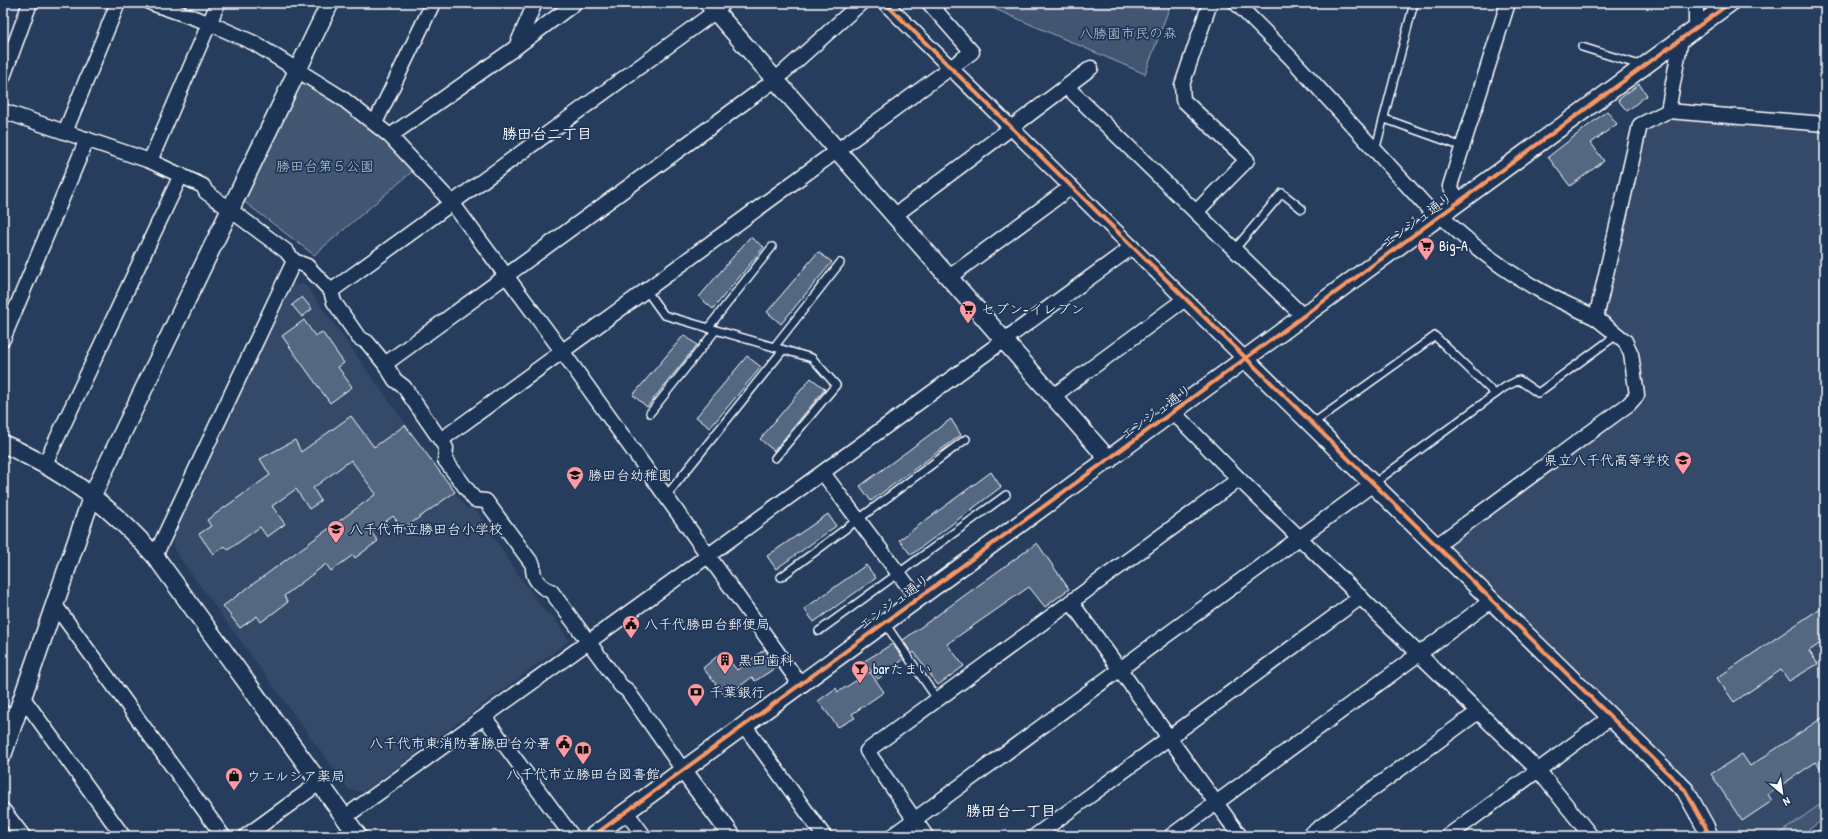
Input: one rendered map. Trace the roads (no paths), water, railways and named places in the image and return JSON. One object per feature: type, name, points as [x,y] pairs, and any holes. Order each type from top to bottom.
[{"type":"street","points":[[3,77],[30,3]]},
{"type":"street","points":[[66,132],[118,3]]},
{"type":"street","points":[[152,3],[209,22],[254,43],[298,69],[342,98],[376,123],[390,136],[453,204],[562,351],[800,684]]},
{"type":"street","points":[[150,161],[218,3]]},
{"type":"street","points":[[3,754],[10,715],[23,698],[92,496],[330,3]]},
{"type":"street","points":[[376,123],[433,3]]},
{"type":"street","points":[[515,48],[535,3]]},
{"type":"street","points":[[390,136],[515,48],[575,3]]},
{"type":"street","points":[[385,364],[775,80],[862,3]]},
{"type":"street","points":[[885,3],[1246,360],[1685,790],[1709,836]]},
{"type":"street","points":[[441,440],[972,52],[929,3]]},
{"type":"street","points":[[1196,212],[1247,160],[1183,100],[1182,85],[1210,3]]},
{"type":"street","points":[[1236,3],[1290,57],[1375,152],[1439,217],[1461,236],[1523,280],[1596,318],[1625,340],[1631,354],[1637,395],[1629,404],[1436,546]]},
{"type":"street","points":[[1459,203],[1450,186],[1508,3]]},
{"type":"street","points":[[1696,3],[1696,28]]},
{"type":"street","name":"エンジュ通り","points":[[593,836],[884,622],[1246,360],[1730,3]]},
{"type":"street","points":[[331,292],[453,204],[716,6],[775,80],[1108,460]]},
{"type":"street","points":[[1668,111],[1681,39]]},
{"type":"street","points":[[894,216],[1091,68]]},
{"type":"street","points":[[1067,86],[1304,317]]},
{"type":"street","points":[[3,111],[150,161],[203,186],[206,192],[286,251],[294,261],[307,266],[331,292],[334,302],[359,338],[367,342],[385,364],[395,380],[404,388],[441,440],[446,448],[445,460],[474,500],[486,501],[533,565],[533,573],[543,588],[551,591],[621,686],[628,690],[683,770],[732,836]]},
{"type":"street","points":[[1596,318],[1640,125],[1668,111],[1825,124]]},
{"type":"street","points":[[3,339],[87,139]]},
{"type":"street","points":[[45,464],[181,175]]},
{"type":"street","points":[[948,278],[1071,187]]},
{"type":"street","points":[[345,817],[709,556],[1132,247]]},
{"type":"street","points":[[155,556],[294,261]]},
{"type":"street","points":[[1052,397],[1185,299]]},
{"type":"street","points":[[1173,412],[1418,655],[1538,770],[1591,836]]},
{"type":"street","points":[[3,444],[45,464],[92,496],[118,517],[155,556],[358,836]]},
{"type":"street","points":[[823,472],[917,598]]},
{"type":"street","points":[[926,836],[866,751],[1239,479]]},
{"type":"street","points":[[892,836],[1373,484]]},
{"type":"street","points":[[1036,836],[1360,597]]},
{"type":"street","points":[[1171,836],[1491,601]]},
{"type":"street","points":[[1071,602],[1240,836]]},
{"type":"street","points":[[54,604],[224,836]]},
{"type":"street","points":[[23,698],[123,836]]},
{"type":"street","points":[[1308,836],[1478,712]]},
{"type":"street","points":[[1448,836],[1611,717]]},
{"type":"street","points":[[484,718],[572,836]]},
{"type":"street","points":[[744,725],[824,836]]},
{"type":"street","points":[[246,836],[319,783]]},
{"type":"street","points":[[1694,806],[1696,836]]},
{"type":"street","points":[[3,810],[22,836]]},
{"type":"street","points":[[626,812],[644,836]]},
{"type":"lane","points":[[1375,152],[1385,119],[1414,3]]},
{"type":"lane","points":[[1582,47],[1644,66]]},
{"type":"lane","points":[[1385,119],[1463,147]]},
{"type":"lane","points":[[1234,250],[1282,193],[1302,209]]},
{"type":"lane","points":[[708,328],[772,247]]},
{"type":"lane","points":[[774,347],[840,263]]},
{"type":"lane","points":[[646,290],[664,314],[812,358],[836,385],[775,458]]},
{"type":"lane","points":[[650,413],[716,330]]},
{"type":"lane","points":[[1373,484],[1436,440],[1495,394],[1519,380],[1538,394],[1618,334]]},
{"type":"lane","points":[[1312,424],[1435,336],[1495,394]]},
{"type":"lane","points":[[666,496],[783,350]]},
{"type":"lane","points":[[782,577],[966,439]]},
{"type":"lane","points":[[819,631],[1006,495]]},
{"type":"lane","points":[[884,622],[937,700]]},
{"type":"railway","points":[[1813,836],[1825,827]]},
{"type":"place","name":"Big-A","points":[[1426,261]]},
{"type":"place","name":"セブン-イレブン","points":[[968,324]]},
{"type":"place","name":"県立八千代高等学校","points":[[1683,475]]},
{"type":"place","name":"勝田台幼稚園","points":[[575,490]]},
{"type":"place","name":"八千代市立勝田台小学校","points":[[336,544]]},
{"type":"place","name":"八千代勝田台郵便局","points":[[631,639]]},
{"type":"place","name":"黒田歯科","points":[[725,675]]},
{"type":"place","name":"barたまい","points":[[860,684]]},
{"type":"place","name":"千葉銀行","points":[[696,707]]},
{"type":"place","name":"八千代市東消防署勝田台分署","points":[[564,758]]},
{"type":"place","name":"八千代市立勝田台図書館","points":[[583,765]]},
{"type":"place","name":"ウエルシア薬局","points":[[234,791]]},
{"type":"district","name":"勝田台二丁目","points":[[547,134]]},
{"type":"district","name":"勝田台一丁目","points":[[1011,811]]},
{"type":"park label","name":"八勝園市民の森","points":[[1128,33]]},
{"type":"park label","name":"勝田台第５公園","points":[[325,166]]}]
